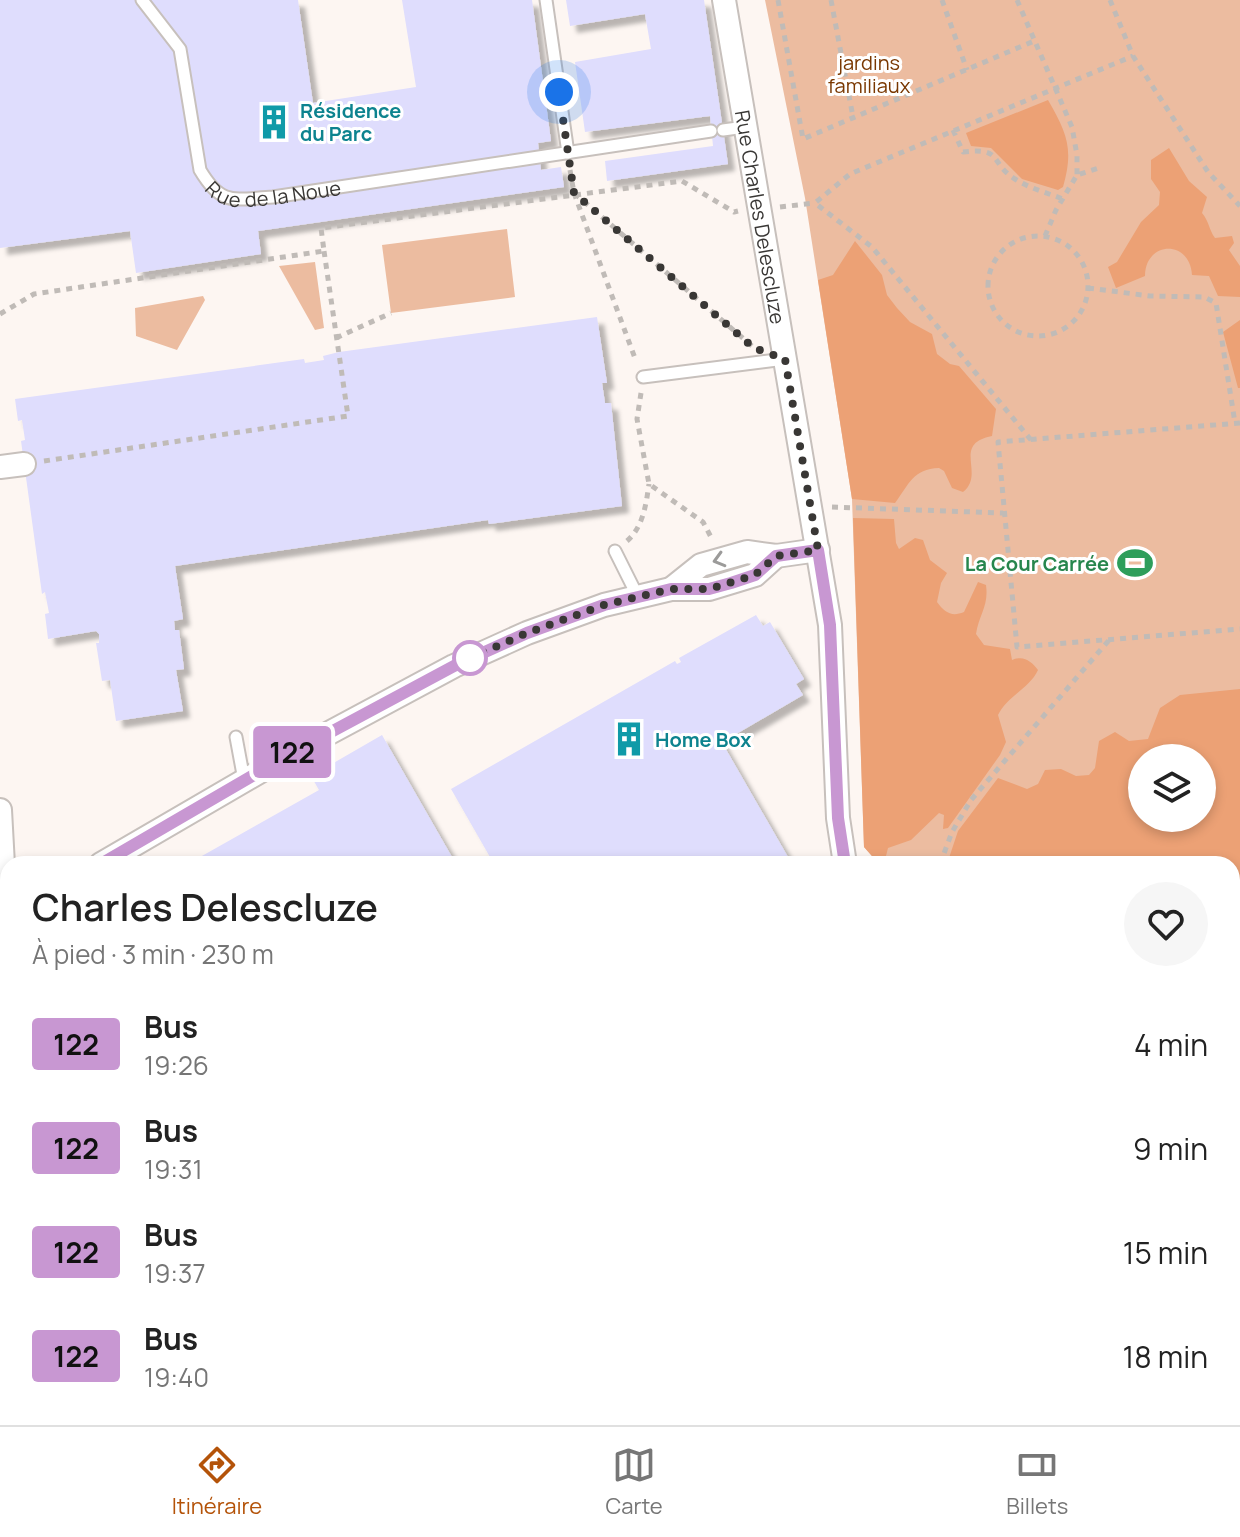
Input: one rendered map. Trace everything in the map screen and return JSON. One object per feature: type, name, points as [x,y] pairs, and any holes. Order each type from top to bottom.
[{"type":"street","name":"Rue Charles Delescluze","points":[[724,0],[726,130],[758,209],[830,625],[838,818],[844,856]]},
{"type":"street","points":[[0,467],[24,464]]},
{"type":"street","points":[[115,856],[244,780],[454,666],[527,633],[604,605],[671,589],[701,565],[747,552],[776,556],[818,550]]},
{"type":"street","points":[[0,810],[3,856]]},
{"type":"lane","name":"Rue de la Noue","points":[[142,0],[180,49],[200,170],[211,187],[225,199],[273,197],[568,153]]},
{"type":"lane","points":[[546,0],[568,153],[726,130]]},
{"type":"lane","points":[[643,377],[785,359]]},
{"type":"lane","points":[[615,551],[638,597]]},
{"type":"lane","points":[[236,737],[244,780]]},
{"type":"path","points":[[778,0],[803,139],[1034,41]]},
{"type":"path","points":[[831,0],[853,117]]},
{"type":"path","points":[[942,0],[967,70]]},
{"type":"path","points":[[1017,0],[1072,127],[1077,155],[1077,175],[1045,236]]},
{"type":"path","points":[[1110,0],[1133,56],[1208,172],[1240,206]]},
{"type":"path","points":[[1031,440],[872,247],[815,203],[850,174],[1133,56]]},
{"type":"path","points":[[953,130],[963,152],[983,150],[994,155],[1013,178],[1063,199]]},
{"type":"path","points":[[568,153],[574,193],[754,348],[785,359]]},
{"type":"path","points":[[1077,175],[1102,167]]},
{"type":"path","points":[[24,464],[348,416],[321,228],[682,181],[734,212],[758,209]]},
{"type":"path","points":[[1045,236],[1071,247],[1077,254],[1086,270],[1088,288],[1080,314],[1066,328],[1035,336],[1018,332],[1005,324],[994,311],[987,287],[992,266],[1001,251],[1019,239],[1045,236]]},
{"type":"path","points":[[0,314],[34,294],[324,251]]},
{"type":"path","points":[[1088,288],[1150,296],[1204,297],[1216,303],[1237,423],[998,442],[1017,647],[1240,629]]},
{"type":"path","points":[[336,338],[391,313]]},
{"type":"path","points":[[615,551],[634,535],[645,511],[649,484]]},
{"type":"path","points":[[810,506],[1003,513]]},
{"type":"path","points":[[943,856],[952,832],[971,800],[1110,638]]},
{"type":"green space","name":"jardins familiaux","points":[[765,0],[1240,0],[1240,853],[1231,856],[872,856],[864,847],[852,499],[805,198]]},
{"type":"green space","points":[[507,229],[515,297],[391,313],[382,245]]},
{"type":"green space","points":[[315,262],[324,328],[315,330],[279,266]]},
{"type":"green space","points":[[203,296],[205,300],[177,350],[136,336],[135,308]]},
{"type":"shaded area","points":[[1048,100],[1064,132],[1068,151],[1063,187],[1058,190],[1022,179],[991,148],[971,146],[966,133]]},
{"type":"shaded area","points":[[1169,148],[1189,181],[1207,197],[1202,213],[1215,238],[1232,236],[1234,243],[1229,250],[1240,266],[1240,297],[1218,296],[1209,276],[1192,275],[1184,255],[1168,249],[1152,256],[1145,276],[1116,288],[1108,267],[1117,262],[1141,222],[1159,205],[1160,192],[1151,179],[1151,160]]},
{"type":"shaded area","points":[[855,241],[882,275],[887,295],[897,308],[910,322],[932,334],[937,354],[950,364],[959,366],[996,409],[992,436],[973,446],[971,477],[963,492],[952,488],[944,471],[939,468],[917,475],[895,503],[852,499],[818,280],[833,275]]},
{"type":"shaded area","points":[[1240,320],[1240,388],[1238,388],[1223,332]]},
{"type":"shaded area","points":[[853,518],[894,519],[899,549],[915,538],[923,540],[930,560],[947,573],[941,583],[937,602],[943,609],[956,614],[964,612],[978,582],[986,585],[986,599],[976,634],[984,645],[1010,649],[1012,660],[1027,660],[1038,670],[998,715],[1006,742],[948,828],[943,829],[944,815],[939,813],[911,840],[888,848],[886,856],[872,856],[864,847]]},
{"type":"shaded area","points":[[1240,689],[1240,856],[950,856],[958,831],[998,778],[1027,789],[1038,784],[1045,770],[1061,769],[1076,776],[1089,775],[1095,768],[1099,741],[1115,732],[1129,741],[1148,739],[1160,708],[1180,695]]},
{"type":"building","name":"Résidence du Parc","points":[[0,0],[298,0],[313,103],[416,87],[402,0],[532,0],[551,141],[538,143],[541,170],[561,167],[564,187],[258,231],[261,254],[136,273],[130,231],[0,248]]},
{"type":"building","points":[[566,0],[704,0],[728,164],[607,181],[605,161],[713,146],[710,116],[585,132],[575,62],[651,49],[645,14],[570,26]]},
{"type":"building","points":[[597,317],[607,383],[602,383],[605,403],[611,403],[622,506],[489,524],[488,520],[175,566],[183,619],[174,621],[175,630],[179,630],[184,669],[176,670],[183,711],[116,721],[110,680],[102,681],[96,643],[99,643],[99,634],[96,631],[48,639],[45,614],[49,613],[45,592],[42,594],[21,441],[25,440],[15,399],[304,359],[305,363],[324,360],[323,356],[339,352]]},
{"type":"building","name":"Home Box","points":[[756,615],[763,626],[770,622],[804,679],[796,684],[803,695],[726,740],[724,737],[720,739],[787,856],[489,856],[451,789],[675,661],[677,664],[681,662],[679,658]]},
{"type":"building","points":[[382,735],[451,856],[202,856],[319,790],[311,776]]},
{"type":"bus line","name":"122","points":[[115,856],[290,754],[454,666],[527,633],[604,605],[671,589],[709,589],[731,583],[755,575],[776,556],[818,550],[830,625],[838,818],[843,856]]},
{"type":"place","name":"Résidence du Parc","points":[[274,122]]},
{"type":"place","name":"La Cour Carrée","points":[[1135,563]]},
{"type":"place","name":"Home Box","points":[[629,739]]},
{"type":"route","points":[[470,658],[604,605],[671,589],[709,589],[755,575],[776,556],[818,550],[785,359],[754,348],[574,193],[559,92]]}]
